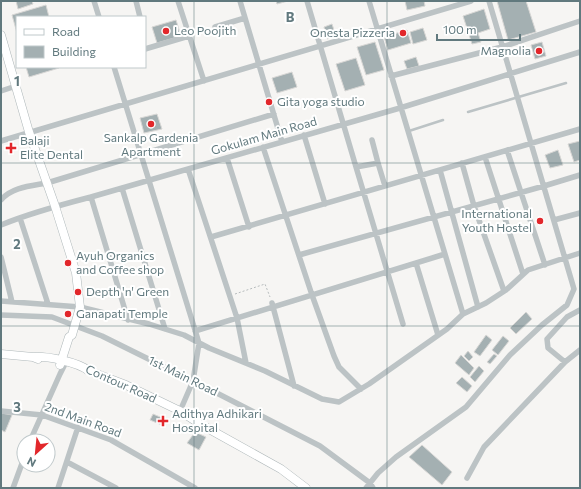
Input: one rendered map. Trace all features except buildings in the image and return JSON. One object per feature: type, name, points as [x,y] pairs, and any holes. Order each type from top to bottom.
[{"type":"main road","points":[[1,34],[29,132],[55,206],[76,273],[80,307],[72,335],[69,337],[62,365]]},
{"type":"main road","name":"Contour Road","points":[[1,354],[33,357],[62,365],[85,368],[89,371],[126,385],[180,411],[200,424],[281,469],[306,488]]},
{"type":"street","points":[[94,1],[99,16]]},
{"type":"street","points":[[136,1],[140,16]]},
{"type":"street","points":[[178,1],[204,81]]},
{"type":"street","points":[[240,1],[282,142]]},
{"type":"street","points":[[307,1],[403,324]]},
{"type":"street","points":[[369,1],[376,29],[463,314]]},
{"type":"street","points":[[1,141],[471,1]]},
{"type":"street","points":[[366,488],[372,486],[378,473],[396,457],[466,407],[510,355],[542,325],[567,305],[574,289],[488,1]]},
{"type":"street","points":[[215,27],[245,18]]},
{"type":"street","points":[[391,76],[502,47],[580,21]]},
{"type":"street","points":[[146,49],[189,36]]},
{"type":"street","name":"Gokulam Main Road","points":[[1,225],[55,206],[90,198],[400,108],[580,52]]},
{"type":"street","points":[[114,68],[199,343],[193,381],[180,411]]},
{"type":"street","points":[[1,91],[16,86]]},
{"type":"street","points":[[1,200],[5,195],[13,190],[47,183],[274,114]]},
{"type":"street","points":[[211,237],[580,129]]},
{"type":"street","points":[[304,136],[325,204]]},
{"type":"street","points":[[372,140],[385,186]]},
{"type":"street","points":[[264,147],[312,295],[334,356],[339,367],[361,389]]},
{"type":"street","points":[[507,150],[545,265]]},
{"type":"street","points":[[485,157],[523,274]]},
{"type":"street","points":[[227,158],[249,226]]},
{"type":"street","points":[[356,167],[378,163]]},
{"type":"street","points":[[462,163],[474,206],[504,291]]},
{"type":"street","points":[[188,169],[231,295],[246,363]]},
{"type":"street","points":[[440,170],[478,307]]},
{"type":"street","points":[[299,255],[580,175]]},
{"type":"street","points":[[122,188],[165,329]]},
{"type":"street","points":[[90,198],[128,320]]},
{"type":"street","points":[[554,220],[580,213]]},
{"type":"street","points":[[20,218],[48,304]]},
{"type":"street","points":[[195,331],[273,305],[312,295],[445,254]]},
{"type":"street","points":[[1,301],[80,307],[165,329],[184,335],[199,343],[265,371],[322,399],[339,402],[361,389],[438,335],[463,314],[478,307],[504,291],[528,270],[580,254]]},
{"type":"street","points":[[1,256],[12,302]]},
{"type":"street","points":[[416,263],[438,335]]},
{"type":"street","points":[[273,305],[294,386]]},
{"type":"street","points":[[565,362],[548,348],[547,339],[567,317],[580,310]]},
{"type":"street","name":"1st Main Road","points":[[1,315],[46,316],[57,318],[102,336],[320,446],[372,486]]},
{"type":"street","points":[[467,478],[484,447],[565,362],[580,350]]},
{"type":"street","points":[[34,433],[62,365]]},
{"type":"street","name":"2nd Main Road","points":[[1,411],[42,415],[111,440],[195,488]]},
{"type":"street","points":[[58,488],[78,427]]},
{"type":"street","points":[[67,462],[116,488]]},
{"type":"street","points":[[13,488],[18,473]]},
{"type":"lane","points":[[468,112],[566,82]]},
{"type":"lane","points":[[408,132],[443,120]]},
{"type":"path","points":[[231,295],[265,284],[273,305]]},
{"type":"place","name":"Leo Poojith","points":[[166,31]]},
{"type":"place","name":"Onesta Pizzeria","points":[[403,33]]},
{"type":"place","name":"Magnolia","points":[[539,51]]},
{"type":"place","name":"Gita yoga studio","points":[[269,102]]},
{"type":"place","name":"Sankalp Gardenia Apartment","points":[[151,124]]},
{"type":"place","name":"Balaji Elite Dental","points":[[11,148]]},
{"type":"place","name":"International Youth Hostel","points":[[540,221]]},
{"type":"place","name":"Ayuh Organics and Coffee shop","points":[[68,263]]},
{"type":"place","name":"Depth 'n' Green","points":[[78,292]]},
{"type":"place","name":"Ganapati Temple","points":[[68,314]]},
{"type":"place","name":"Adithya Adhikari Hospital","points":[[163,421]]}]
